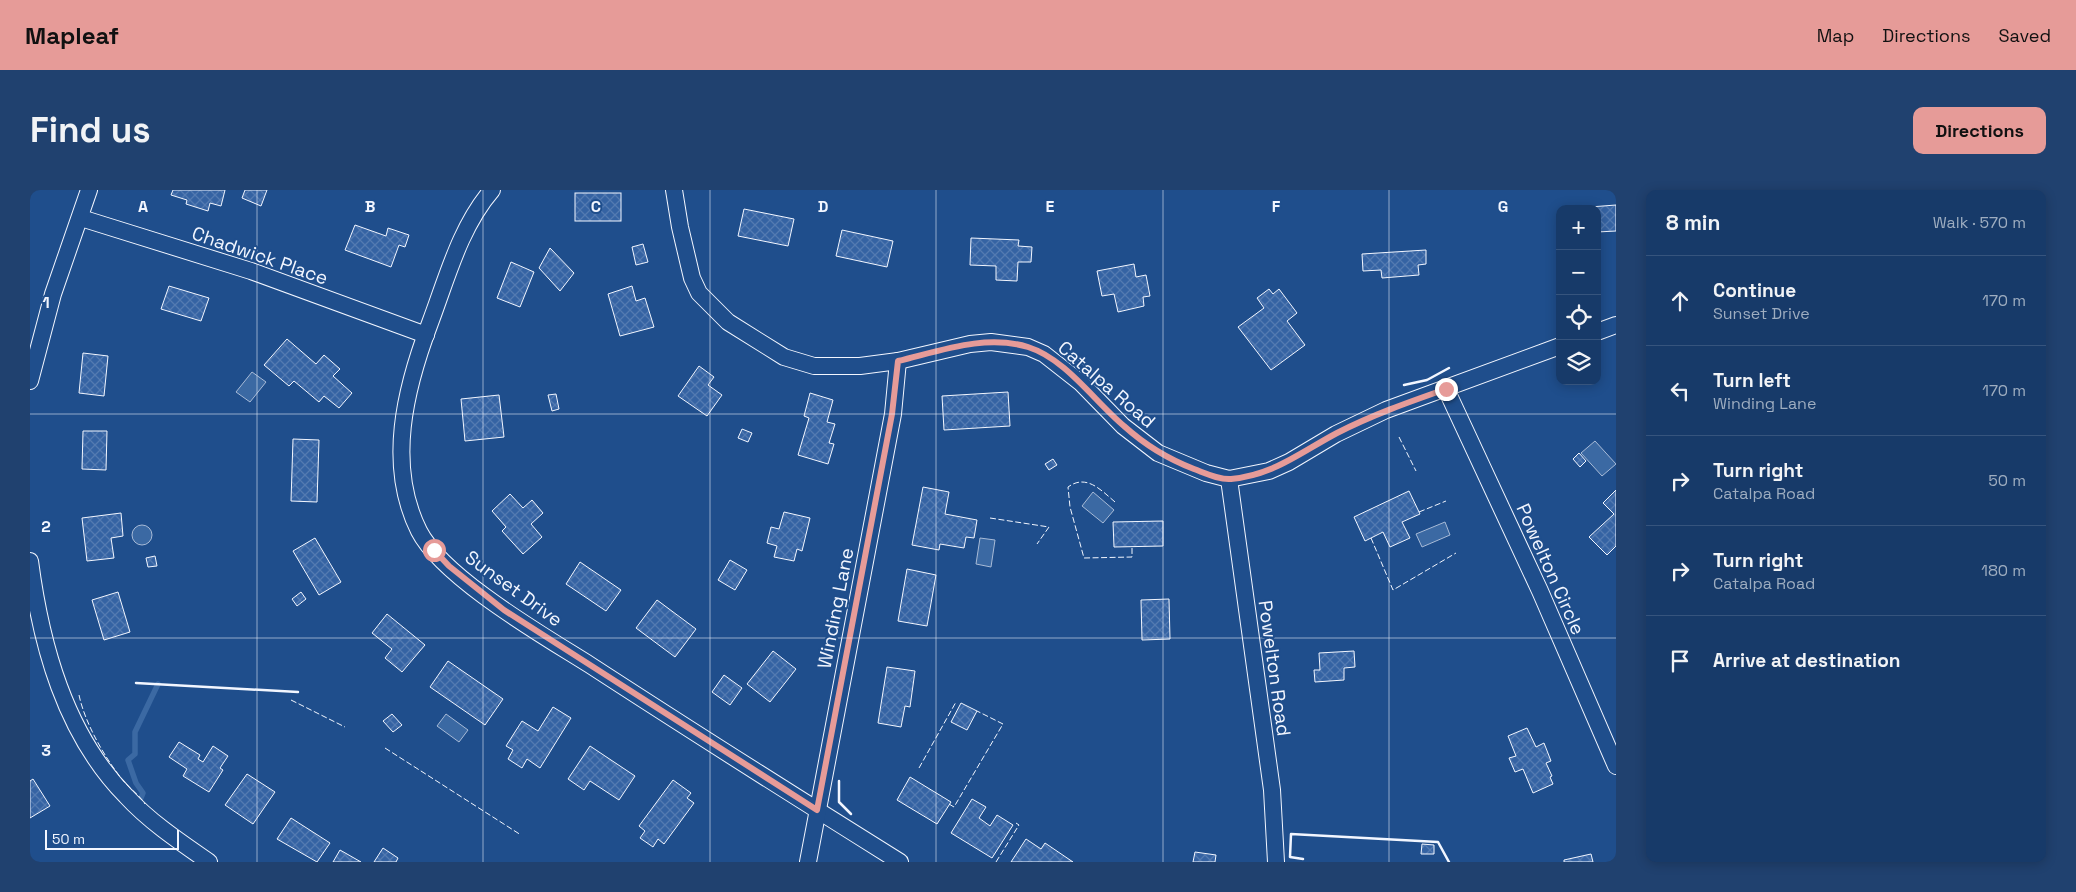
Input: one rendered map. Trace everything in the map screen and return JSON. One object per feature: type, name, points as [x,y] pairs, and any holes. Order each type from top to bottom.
[{"type":"street","points":[[30,381],[53,294],[90,190]]},
{"type":"street","name":"Sunset Drive","points":[[492,190],[469,224],[426,334],[409,390],[401,443],[402,479],[411,512],[420,533],[449,566],[504,610],[900,862]]},
{"type":"street","name":"Catalpa Road","points":[[674,190],[680,227],[692,278],[700,293],[728,322],[784,357],[814,366],[860,366],[898,361],[984,342],[1028,347],[1044,354],[1081,383],[1123,426],[1158,453],[1206,473],[1229,479],[1269,471],[1289,462],[1336,434],[1386,410],[1556,348]]},
{"type":"street","name":"Chadwick Place","points":[[81,218],[251,271],[426,334]]},
{"type":"street","points":[[1601,331],[1616,325]]},
{"type":"street","name":"Winding Lane","points":[[808,862],[892,414],[898,361]]},
{"type":"street","name":"Powelton Circle","points":[[1446,389],[1540,591],[1616,766]]},
{"type":"street","name":"Powelton Road","points":[[1229,479],[1272,790],[1276,862]]},
{"type":"street","points":[[30,561],[49,658],[60,690],[87,745],[126,797],[165,831],[209,862]]},
{"type":"water","points":[[252,372],[266,382],[250,402],[236,392]]},
{"type":"water","points":[[1595,441],[1616,464],[1602,476],[1581,453]]},
{"type":"water","points":[[1093,492],[1114,510],[1103,523],[1082,506]]},
{"type":"water","points":[[1445,522],[1450,535],[1422,547],[1416,534]]},
{"type":"water","points":[[142,525],[149,528],[152,535],[149,542],[142,545],[135,542],[132,535],[135,528]]},
{"type":"water","points":[[980,538],[995,540],[991,567],[976,564]]},
{"type":"water","points":[[446,714],[468,730],[459,742],[437,726]]},
{"type":"building","points":[[173,190],[225,190],[221,206],[210,203],[208,211],[186,204],[187,200],[171,195]]},
{"type":"building","points":[[245,190],[267,190],[261,206],[242,198]]},
{"type":"building","points":[[575,193],[621,193],[621,221],[575,221]]},
{"type":"building","points":[[1616,205],[1616,231],[1601,232],[1601,206]]},
{"type":"building","points":[[744,209],[794,219],[788,246],[738,236]]},
{"type":"building","points":[[355,225],[386,236],[388,228],[409,235],[405,247],[399,245],[391,267],[345,250]]},
{"type":"building","points":[[842,230],[893,241],[887,267],[836,256]]},
{"type":"building","points":[[971,238],[1019,240],[1018,246],[1032,247],[1031,262],[1018,262],[1017,281],[996,280],[996,266],[970,265]]},
{"type":"building","points":[[643,244],[648,262],[636,265],[632,247]]},
{"type":"building","points":[[550,248],[574,273],[560,291],[539,268]]},
{"type":"building","points":[[1426,250],[1426,264],[1418,265],[1419,275],[1382,278],[1381,270],[1363,271],[1362,254]]},
{"type":"building","points":[[511,262],[534,272],[520,307],[497,298]]},
{"type":"building","points":[[1134,264],[1136,277],[1146,275],[1150,296],[1143,297],[1144,306],[1118,312],[1114,294],[1102,296],[1097,271]]},
{"type":"building","points":[[169,286],[209,298],[201,321],[161,309]]},
{"type":"building","points":[[632,286],[636,301],[645,298],[654,327],[620,336],[608,294]]},
{"type":"building","points":[[1269,289],[1273,294],[1279,289],[1297,313],[1287,321],[1305,345],[1271,370],[1238,327],[1264,308],[1257,298]]},
{"type":"building","points":[[287,339],[316,364],[324,355],[340,369],[333,376],[352,393],[339,408],[324,396],[319,402],[294,381],[289,386],[264,365]]},
{"type":"building","points":[[83,353],[108,356],[104,396],[79,393]]},
{"type":"building","points":[[699,366],[714,377],[708,385],[722,395],[707,416],[678,396]]},
{"type":"building","points":[[1008,392],[1010,426],[944,430],[942,396]]},
{"type":"building","points":[[810,393],[833,400],[827,422],[835,424],[829,443],[834,444],[828,464],[798,455],[809,418],[804,416]]},
{"type":"building","points":[[556,394],[559,409],[552,411],[548,395]]},
{"type":"building","points":[[499,395],[504,437],[465,441],[461,399]]},
{"type":"building","points":[[742,429],[752,433],[748,442],[738,438]]},
{"type":"building","points":[[83,431],[107,431],[106,470],[82,469]]},
{"type":"building","points":[[293,439],[319,440],[317,502],[291,501]]},
{"type":"building","points":[[1579,453],[1586,461],[1580,467],[1573,459]]},
{"type":"building","points":[[1053,459],[1057,465],[1049,470],[1045,464]]},
{"type":"building","points":[[923,487],[949,492],[945,514],[977,520],[974,538],[966,537],[964,548],[940,544],[939,550],[912,545]]},
{"type":"building","points":[[1616,490],[1616,546],[1607,555],[1589,537],[1614,514],[1603,503]]},
{"type":"building","points":[[1409,491],[1420,514],[1402,522],[1410,538],[1390,547],[1383,532],[1365,541],[1354,517]]},
{"type":"building","points":[[510,494],[523,508],[532,500],[543,513],[531,524],[542,537],[523,554],[502,531],[506,527],[492,511]]},
{"type":"building","points":[[784,512],[810,518],[802,551],[797,549],[794,561],[774,557],[777,546],[767,543],[771,527],[779,529]]},
{"type":"building","points":[[121,513],[123,536],[111,538],[114,558],[87,561],[82,518]]},
{"type":"building","points":[[1163,521],[1163,546],[1114,547],[1113,522]]},
{"type":"building","points":[[315,538],[341,582],[319,595],[293,551]]},
{"type":"building","points":[[155,556],[157,566],[148,567],[146,558]]},
{"type":"building","points":[[730,560],[747,570],[735,590],[718,580]]},
{"type":"building","points":[[580,562],[621,590],[606,611],[566,584]]},
{"type":"building","points":[[907,569],[936,575],[927,626],[898,621]]},
{"type":"building","points":[[118,592],[130,632],[104,640],[92,600]]},
{"type":"building","points":[[301,592],[306,599],[297,606],[292,599]]},
{"type":"building","points":[[1169,599],[1170,639],[1142,640],[1141,600]]},
{"type":"building","points":[[657,600],[696,629],[675,657],[636,628]]},
{"type":"building","points":[[387,614],[425,645],[402,672],[385,658],[392,649],[372,633]]},
{"type":"building","points":[[773,651],[796,669],[770,702],[747,684]]},
{"type":"building","points":[[1354,651],[1355,667],[1344,668],[1344,680],[1315,682],[1314,670],[1320,670],[1319,653]]},
{"type":"building","points":[[448,661],[503,699],[485,725],[430,687]]},
{"type":"building","points":[[887,667],[915,671],[910,707],[905,706],[901,727],[878,723]]},
{"type":"building","points":[[724,675],[742,688],[730,705],[712,692]]},
{"type":"building","points":[[961,703],[977,711],[967,730],[951,722]]},
{"type":"building","points":[[553,707],[571,718],[540,768],[527,759],[522,768],[508,759],[513,750],[506,746],[522,721],[538,731]]},
{"type":"building","points":[[392,714],[402,725],[393,732],[383,721]]},
{"type":"building","points":[[1527,728],[1536,747],[1544,743],[1551,761],[1546,763],[1552,776],[1550,777],[1553,784],[1533,793],[1523,769],[1515,772],[1509,758],[1516,756],[1508,736]]},
{"type":"building","points":[[179,742],[200,755],[198,759],[203,762],[213,746],[228,756],[220,768],[223,770],[209,792],[183,776],[187,769],[169,757]]},
{"type":"building","points":[[590,746],[635,776],[619,800],[590,781],[584,790],[568,779]]},
{"type":"building","points":[[247,774],[275,792],[253,824],[225,805]]},
{"type":"building","points":[[910,777],[951,802],[937,824],[897,800]]},
{"type":"building","points":[[33,779],[50,806],[30,818],[30,781]]},
{"type":"building","points":[[673,780],[691,793],[687,798],[694,803],[664,844],[658,839],[653,847],[640,838],[645,831],[639,826]]},
{"type":"building","points":[[972,799],[986,807],[979,818],[990,826],[997,815],[1013,825],[992,858],[951,833]]},
{"type":"building","points":[[291,818],[330,843],[317,862],[277,839]]},
{"type":"building","points":[[1026,839],[1041,849],[1045,843],[1073,862],[1011,862]]},
{"type":"building","points":[[1422,844],[1434,845],[1434,854],[1421,854]]},
{"type":"building","points":[[383,848],[398,858],[396,862],[374,862]]},
{"type":"building","points":[[340,850],[361,862],[333,862]]},
{"type":"building","points":[[1195,852],[1216,855],[1215,862],[1193,862]]},
{"type":"building","points":[[1591,854],[1593,862],[1564,862],[1564,860]]},
{"type":"waterway","points":[[141,798],[143,793],[136,783],[128,760],[135,754],[135,732],[158,684]]},
{"type":"fence","points":[[1399,437],[1416,471]]},
{"type":"fence","points":[[1115,502],[1098,488],[1087,483],[1075,483],[1068,487],[1070,507],[1084,558],[1132,557],[1132,547]]},
{"type":"fence","points":[[1419,512],[1446,501]]},
{"type":"fence","points":[[990,518],[1049,527],[1037,544]]},
{"type":"fence","points":[[1371,538],[1393,590],[1456,553]]},
{"type":"fence","points":[[79,695],[91,730],[104,754],[126,784],[145,804]]},
{"type":"fence","points":[[291,700],[345,727]]},
{"type":"fence","points":[[919,768],[956,702]]},
{"type":"fence","points":[[949,804],[954,807],[1003,724],[977,711]]},
{"type":"fence","points":[[385,748],[521,835]]},
{"type":"fence","points":[[996,862],[1019,825],[1016,823]]},
{"type":"wall","points":[[1069,351],[1102,380]]},
{"type":"wall","points":[[1404,385],[1427,380],[1449,368]]},
{"type":"wall","points":[[136,683],[298,692]]},
{"type":"wall","points":[[839,781],[839,802],[851,814]]},
{"type":"wall","points":[[1303,859],[1290,857],[1291,834],[1438,842],[1449,862]]},
{"type":"route","points":[[434,550],[449,566],[504,610],[734,759],[817,810],[892,414],[898,361],[970,344],[991,342],[1028,347],[1044,354],[1081,383],[1123,426],[1158,453],[1184,465],[1229,479],[1269,471],[1289,462],[1336,434],[1386,410],[1446,389]]}]
